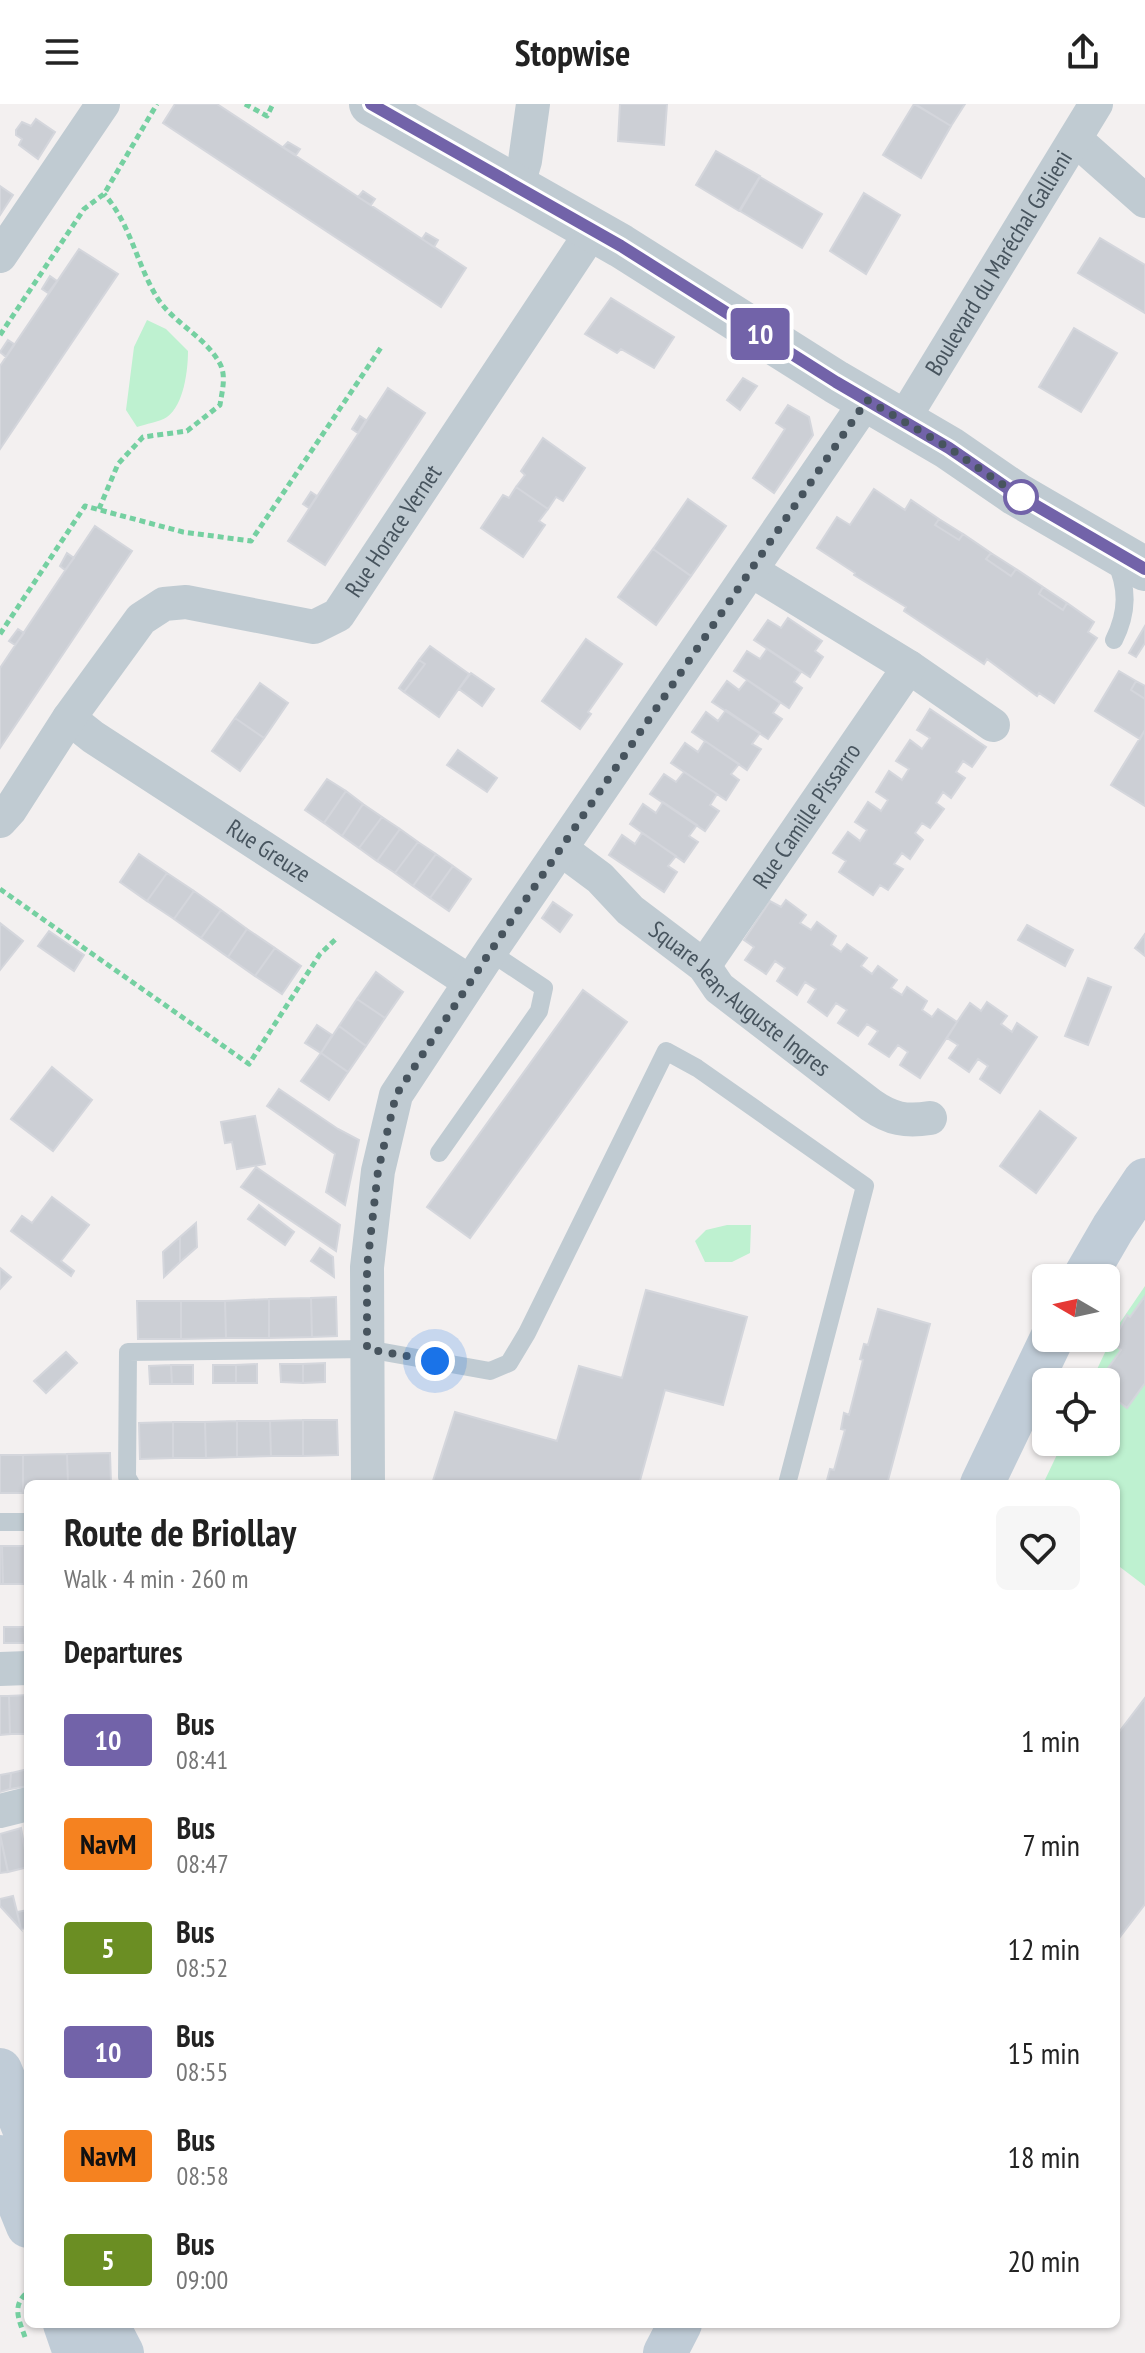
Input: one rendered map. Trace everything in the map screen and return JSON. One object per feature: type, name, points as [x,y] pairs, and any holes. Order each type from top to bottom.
[{"type":"main road","points":[[1092,1264],[1145,1180]]},
{"type":"main road","points":[[984,1480],[1045,1352]]},
{"type":"main road","points":[[0,2070],[24,2128]]},
{"type":"main road","points":[[0,2121],[24,2175]]},
{"type":"main road","points":[[0,2157],[24,2216]]},
{"type":"main road","points":[[109,2328],[122,2353]]},
{"type":"main road","points":[[665,2353],[678,2328]]},
{"type":"main road","points":[[46,2332],[75,2353]]},
{"type":"street","points":[[0,256],[103,104]]},
{"type":"street","points":[[371,104],[593,230],[949,448],[1016,494],[1145,569]]},
{"type":"street","points":[[517,188],[525,161],[533,104]]},
{"type":"street","name":"Boulevard du Maréchal Gallieni","points":[[368,1480],[367,1267],[378,1171],[396,1095],[490,952],[752,571],[885,410],[1075,139],[1096,104]]},
{"type":"street","points":[[1075,139],[1145,201]]},
{"type":"street","name":"Rue Horace Vernet","points":[[0,821],[141,619],[164,604],[186,602],[314,627],[338,615],[593,230]]},
{"type":"street","points":[[752,571],[909,667],[993,725]]},
{"type":"street","name":"Rue Camille Pissarro","points":[[704,966],[909,667]]},
{"type":"street","name":"Rue Greuze","points":[[69,718],[93,737],[470,982]]},
{"type":"street","name":"Square Jean-Auguste Ingres","points":[[561,849],[600,878],[630,910],[704,966],[719,988],[884,1114],[913,1121],[930,1118]]},
{"type":"street","points":[[0,1669],[24,1668]]},
{"type":"street","points":[[0,1811],[24,1805]]},
{"type":"lane","points":[[1106,546],[1121,573],[1125,596],[1123,623],[1114,640]]},
{"type":"lane","points":[[439,1153],[539,1011],[544,988],[490,952]]},
{"type":"lane","points":[[129,1480],[128,1352],[367,1349],[490,1371],[509,1363],[527,1333],[666,1051],[697,1068],[865,1186],[788,1480]]},
{"type":"lane","points":[[0,1522],[24,1522]]},
{"type":"path","points":[[0,335],[84,209],[104,194],[157,104]]},
{"type":"path","points":[[245,104],[267,116],[273,104]]},
{"type":"path","points":[[99,509],[118,464],[143,437],[187,431],[220,405],[224,379],[220,363],[195,333],[171,316],[157,298],[116,208],[104,194]]},
{"type":"path","points":[[0,634],[85,506],[183,532],[251,541],[382,346]]},
{"type":"path","points":[[0,889],[249,1064],[320,954],[348,928]]},
{"type":"path","points":[[24,2296],[17,2307],[17,2316],[24,2320]]},
{"type":"green space","points":[[147,320],[166,329],[188,351],[187,368],[184,387],[173,411],[164,419],[137,427],[126,410],[134,347]]},
{"type":"green space","points":[[727,1225],[751,1225],[750,1253],[732,1262],[705,1262],[695,1241],[706,1230]]},
{"type":"green space","points":[[1145,1286],[1145,1586],[1120,1567],[1120,1480],[1045,1480],[1056,1456],[1120,1456],[1120,1368],[1098,1368],[1105,1352],[1120,1352],[1120,1323]]},
{"type":"building","points":[[175,104],[217,104],[466,268],[441,307],[163,123]]},
{"type":"building","points":[[620,104],[667,104],[664,145],[618,141]]},
{"type":"building","points":[[914,104],[951,126],[921,178],[883,155]]},
{"type":"building","points":[[915,104],[965,104],[951,126]]},
{"type":"building","points":[[36,119],[55,132],[38,159],[19,145],[22,139],[16,135],[22,122],[31,126]]},
{"type":"building","points":[[288,142],[300,149],[296,155],[283,147]]},
{"type":"building","points":[[716,151],[760,176],[739,211],[696,185]]},
{"type":"building","points":[[760,177],[822,214],[802,248],[740,211]]},
{"type":"building","points":[[0,186],[13,195],[0,215]]},
{"type":"building","points":[[363,191],[375,199],[371,205],[358,197]]},
{"type":"building","points":[[864,193],[900,215],[866,274],[830,251]]},
{"type":"building","points":[[426,233],[438,240],[434,247],[422,239]]},
{"type":"building","points":[[1100,238],[1145,265],[1145,313],[1078,273]]},
{"type":"building","points":[[79,249],[118,274],[0,449],[0,366]]},
{"type":"building","points":[[50,276],[57,281],[48,293],[42,289]]},
{"type":"building","points":[[611,298],[674,337],[654,368],[621,349],[617,353],[585,334]]},
{"type":"building","points":[[1074,328],[1117,353],[1081,412],[1039,387]]},
{"type":"building","points":[[8,340],[14,344],[6,357],[0,352]]},
{"type":"building","points":[[743,378],[757,386],[740,410],[727,400]]},
{"type":"building","points":[[388,388],[425,413],[325,565],[288,541]]},
{"type":"building","points":[[788,405],[809,417],[813,435],[774,493],[753,478],[785,429],[776,423]]},
{"type":"building","points":[[360,416],[366,420],[358,433],[352,429]]},
{"type":"building","points":[[543,438],[585,468],[563,501],[556,497],[548,509],[516,487],[525,475],[521,471]]},
{"type":"building","points":[[516,487],[548,509],[539,521],[545,525],[523,557],[481,528],[503,495],[509,498]]},
{"type":"building","points":[[874,489],[905,510],[911,500],[939,519],[935,525],[959,540],[963,534],[991,553],[986,559],[1011,576],[1016,569],[1043,587],[1039,594],[1063,610],[1067,603],[1094,622],[1088,632],[1097,638],[1054,703],[1039,693],[1037,696],[987,659],[984,664],[817,548],[837,517],[850,525]]},
{"type":"building","points":[[311,492],[317,496],[309,508],[303,504]]},
{"type":"building","points":[[688,499],[726,526],[691,576],[653,549]]},
{"type":"building","points":[[939,519],[963,534],[959,540],[935,525]]},
{"type":"building","points":[[95,526],[132,551],[0,748],[0,668]]},
{"type":"building","points":[[653,549],[691,576],[656,625],[618,597]]},
{"type":"building","points":[[67,553],[74,558],[65,570],[60,566]]},
{"type":"building","points":[[991,553],[1016,569],[1011,576],[986,559]]},
{"type":"building","points":[[1043,587],[1067,603],[1063,610],[1039,594]]},
{"type":"building","points":[[788,618],[822,641],[815,651],[823,657],[810,677],[754,640],[768,620],[781,628]]},
{"type":"building","points":[[1145,626],[1145,643],[1136,657],[1129,653]]},
{"type":"building","points":[[18,629],[24,633],[15,645],[9,641]]},
{"type":"building","points":[[586,639],[622,664],[588,712],[591,714],[580,729],[542,701]]},
{"type":"building","points":[[430,646],[469,674],[439,717],[404,692],[425,664],[419,660]]},
{"type":"building","points":[[767,649],[801,672],[794,682],[802,688],[789,708],[734,671],[747,651],[760,659]]},
{"type":"building","points":[[419,660],[425,664],[404,692],[399,688]]},
{"type":"building","points":[[1119,671],[1136,681],[1131,690],[1145,699],[1145,730],[1140,739],[1095,711]]},
{"type":"building","points":[[471,673],[494,689],[482,706],[459,689]]},
{"type":"building","points":[[747,680],[780,703],[773,713],[782,719],[768,739],[712,702],[727,681],[739,690]]},
{"type":"building","points":[[1136,681],[1145,686],[1145,699],[1131,690]]},
{"type":"building","points":[[260,683],[288,703],[264,738],[235,718]]},
{"type":"building","points":[[930,709],[986,747],[972,767],[963,761],[956,772],[965,778],[951,798],[943,792],[936,803],[944,809],[930,828],[922,823],[915,833],[923,840],[910,859],[902,853],[894,864],[903,869],[888,890],[880,885],[873,895],[839,872],[846,861],[833,853],[848,832],[860,841],[867,830],[855,822],[868,802],[881,811],[888,800],[876,792],[889,771],[902,780],[909,769],[896,761],[910,740],[922,749],[930,738],[917,730]]},
{"type":"building","points":[[726,710],[760,733],[752,744],[761,749],[747,770],[692,732],[706,712],[718,721]]},
{"type":"building","points":[[235,718],[264,738],[240,771],[212,751]]},
{"type":"building","points":[[1145,730],[1145,806],[1111,785]]},
{"type":"building","points":[[705,741],[739,764],[731,774],[739,780],[726,800],[671,763],[685,743],[698,752]]},
{"type":"building","points":[[458,750],[497,778],[487,792],[447,765]]},
{"type":"building","points":[[684,772],[717,794],[710,805],[719,811],[705,831],[650,794],[664,774],[676,782]]},
{"type":"building","points":[[327,779],[346,791],[324,823],[305,810]]},
{"type":"building","points":[[346,791],[363,804],[342,836],[324,823]]},
{"type":"building","points":[[663,802],[697,825],[689,836],[698,842],[684,862],[630,824],[643,804],[656,813]]},
{"type":"building","points":[[363,804],[382,817],[359,848],[342,836]]},
{"type":"building","points":[[382,817],[400,829],[377,861],[359,848]]},
{"type":"building","points":[[400,829],[418,842],[395,873],[377,861]]},
{"type":"building","points":[[642,833],[676,856],[668,866],[677,872],[664,892],[609,855],[622,835],[635,844]]},
{"type":"building","points":[[418,842],[436,854],[413,886],[395,873]]},
{"type":"building","points":[[139,854],[167,873],[147,901],[120,882]]},
{"type":"building","points":[[436,854],[453,866],[430,898],[413,886]]},
{"type":"building","points":[[453,866],[471,879],[449,911],[430,898]]},
{"type":"building","points":[[167,873],[194,891],[174,919],[147,901]]},
{"type":"building","points":[[194,891],[221,910],[201,938],[174,919]]},
{"type":"building","points":[[786,900],[806,915],[800,923],[811,930],[817,922],[836,936],[831,945],[841,952],[847,944],[867,958],[861,966],[872,974],[878,966],[897,980],[891,988],[902,995],[907,987],[927,1001],[922,1010],[932,1017],[938,1009],[957,1022],[920,1078],[900,1065],[908,1052],[898,1045],[889,1057],[869,1044],[878,1031],[867,1024],[858,1036],[838,1023],[847,1010],[836,1003],[827,1016],[808,1002],[816,989],[805,982],[797,995],[777,981],[785,968],[775,961],[766,974],[745,960],[754,947],[744,940],[770,901],[781,907]]},
{"type":"building","points":[[553,902],[572,915],[560,932],[542,918]]},
{"type":"building","points":[[221,910],[247,929],[228,957],[201,938]]},
{"type":"building","points":[[0,923],[23,941],[0,970]]},
{"type":"building","points":[[1027,925],[1073,950],[1065,966],[1018,940]]},
{"type":"building","points":[[247,929],[275,948],[255,976],[228,957]]},
{"type":"building","points":[[49,931],[84,955],[74,971],[38,946]]},
{"type":"building","points":[[1145,934],[1145,956],[1135,948]]},
{"type":"building","points":[[275,948],[301,966],[282,994],[255,976]]},
{"type":"building","points":[[376,972],[403,992],[385,1018],[357,999]]},
{"type":"building","points":[[1088,978],[1111,987],[1088,1045],[1065,1036]]},
{"type":"building","points":[[583,990],[627,1022],[470,1238],[427,1207]]},
{"type":"building","points":[[357,999],[385,1018],[366,1046],[339,1026]]},
{"type":"building","points":[[987,1002],[1007,1016],[1001,1024],[1012,1032],[1017,1023],[1037,1037],[1000,1093],[980,1079],[988,1066],[978,1059],[969,1072],[949,1058],[958,1045],[947,1038],[957,1022],[970,1003],[981,1011]]},
{"type":"building","points":[[317,1025],[332,1035],[321,1053],[305,1043]]},
{"type":"building","points":[[339,1026],[366,1046],[348,1072],[321,1053]]},
{"type":"building","points":[[321,1053],[348,1072],[329,1100],[301,1081]]},
{"type":"building","points":[[52,1067],[92,1100],[53,1151],[11,1119]]},
{"type":"building","points":[[279,1089],[359,1140],[345,1205],[326,1192],[335,1154],[267,1106]]},
{"type":"building","points":[[1040,1111],[1076,1138],[1036,1193],[1000,1166]]},
{"type":"building","points":[[255,1116],[265,1164],[237,1169],[232,1142],[225,1143],[221,1122]]},
{"type":"building","points":[[256,1167],[340,1225],[336,1251],[241,1187]]},
{"type":"building","points":[[52,1197],[89,1225],[61,1261],[74,1271],[71,1276],[11,1231],[22,1216],[32,1223]]},
{"type":"building","points":[[259,1205],[294,1232],[285,1245],[248,1219]]},
{"type":"building","points":[[196,1223],[197,1247],[180,1262],[180,1237]]},
{"type":"building","points":[[180,1237],[180,1262],[164,1277],[163,1252]]},
{"type":"building","points":[[320,1248],[333,1257],[334,1277],[311,1261]]},
{"type":"building","points":[[0,1268],[11,1277],[0,1289]]},
{"type":"building","points":[[646,1290],[747,1317],[723,1405],[665,1390],[640,1480],[433,1480],[455,1412],[557,1441],[579,1366],[622,1378]]},
{"type":"building","points":[[1145,1296],[1145,1383],[1127,1408],[1120,1403],[1120,1368],[1108,1368],[1121,1350],[1120,1328],[1127,1315],[1130,1317]]},
{"type":"building","points":[[336,1297],[337,1336],[312,1337],[311,1298]]},
{"type":"building","points":[[311,1298],[312,1337],[269,1338],[269,1299]]},
{"type":"building","points":[[269,1299],[269,1338],[226,1338],[225,1301]]},
{"type":"building","points":[[137,1301],[181,1301],[181,1339],[138,1339]]},
{"type":"building","points":[[181,1301],[225,1301],[226,1338],[181,1339]]},
{"type":"building","points":[[878,1309],[930,1324],[888,1480],[827,1480],[830,1469],[834,1470],[845,1430],[841,1429],[844,1413],[849,1415],[864,1344],[868,1345]]},
{"type":"building","points":[[66,1352],[77,1363],[46,1393],[34,1381]]},
{"type":"building","points":[[325,1363],[325,1382],[303,1383],[303,1364]]},
{"type":"building","points":[[257,1364],[257,1383],[236,1383],[236,1365]]},
{"type":"building","points":[[280,1364],[303,1364],[303,1383],[281,1382]]},
{"type":"building","points":[[171,1365],[193,1365],[193,1384],[172,1384]]},
{"type":"building","points":[[171,1365],[172,1384],[150,1384],[149,1366]]},
{"type":"building","points":[[213,1365],[236,1365],[236,1383],[213,1383]]},
{"type":"building","points":[[303,1420],[303,1456],[271,1456],[270,1421]]},
{"type":"building","points":[[303,1420],[337,1420],[338,1455],[303,1456]]},
{"type":"building","points":[[237,1421],[270,1421],[271,1456],[237,1457]]},
{"type":"building","points":[[237,1421],[237,1457],[206,1458],[205,1422]]},
{"type":"building","points":[[173,1422],[173,1458],[140,1459],[139,1423]]},
{"type":"building","points":[[173,1422],[205,1422],[206,1458],[173,1458]]},
{"type":"building","points":[[110,1453],[111,1480],[68,1480],[67,1454]]},
{"type":"building","points":[[67,1454],[68,1480],[24,1480],[23,1493],[23,1455]]},
{"type":"building","points":[[0,1455],[23,1455],[23,1493],[0,1493]]},
{"type":"building","points":[[2,1546],[3,1584],[0,1584]]},
{"type":"building","points":[[2,1546],[24,1546],[24,1584],[3,1584]]},
{"type":"building","points":[[4,1627],[24,1627],[24,1643],[4,1643]]},
{"type":"building","points":[[24,1695],[24,1734],[10,1734],[9,1696]]},
{"type":"building","points":[[0,1696],[9,1696],[10,1734],[0,1735]]},
{"type":"building","points":[[1145,1698],[1145,1904],[1120,1937],[1120,1731]]},
{"type":"building","points":[[24,1770],[24,1787],[10,1789],[11,1773]]},
{"type":"building","points":[[11,1773],[10,1789],[0,1792],[0,1775]]},
{"type":"building","points":[[21,1828],[24,1868],[8,1872],[0,1834]]},
{"type":"building","points":[[0,1835],[8,1872],[0,1873]]},
{"type":"building","points":[[13,1896],[21,1929],[0,1906],[0,1899]]},
{"type":"building","points":[[24,1911],[24,1929],[21,1929],[17,1912]]},
{"type":"bus line","name":"10","points":[[371,104],[621,246],[836,382],[949,448],[1016,494],[1145,569]]},
{"type":"route","points":[[435,1361],[367,1349],[367,1267],[378,1171],[396,1095],[490,952],[867,400],[949,448],[1021,497]]}]
